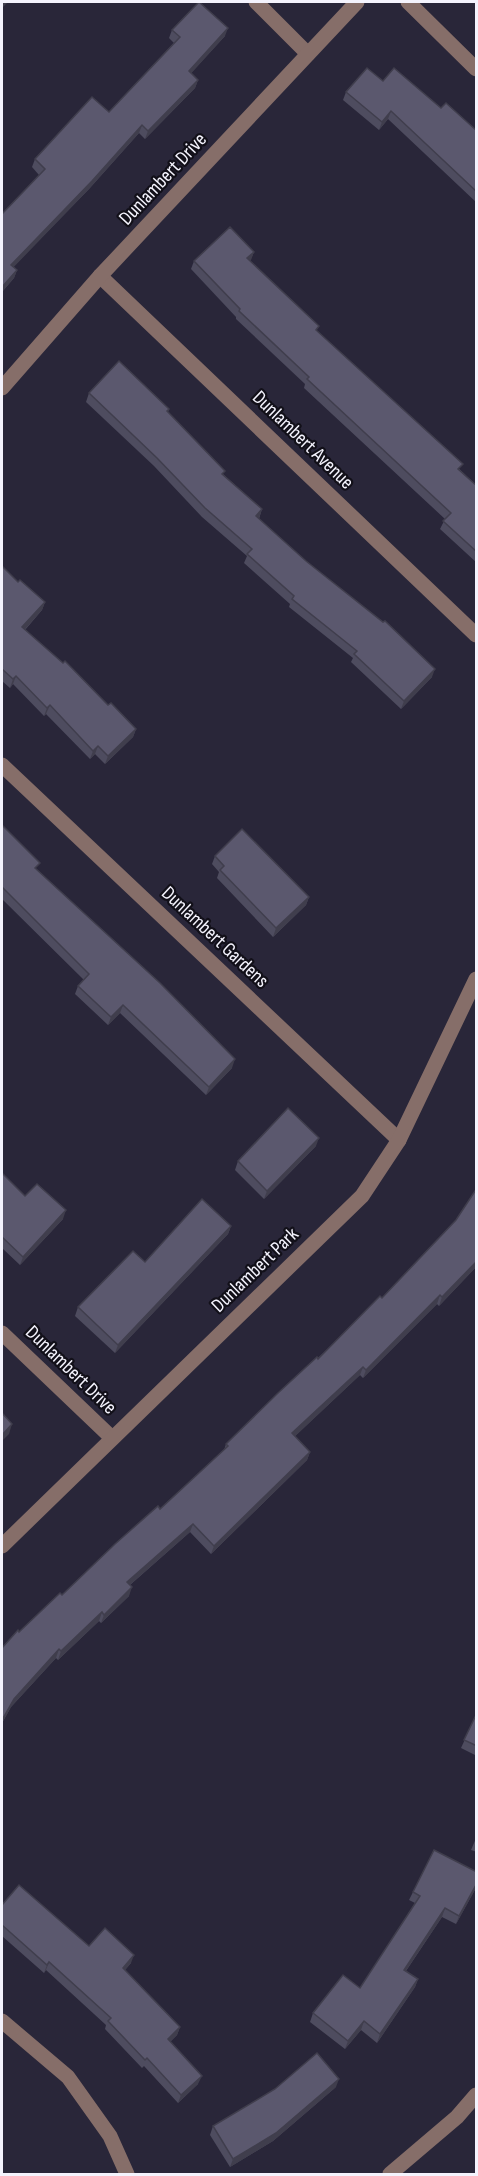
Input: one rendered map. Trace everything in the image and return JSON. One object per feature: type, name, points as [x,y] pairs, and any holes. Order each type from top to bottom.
[{"type":"street","points":[[256,2],[308,54]]},
{"type":"street","name":"Dunlambert Drive","points":[[2,388],[100,276],[357,2]]},
{"type":"street","points":[[408,2],[477,69]]},
{"type":"street","name":"Dunlambert Avenue","points":[[100,276],[477,635]]},
{"type":"street","name":"Dunlambert Gardens","points":[[2,765],[399,1140]]},
{"type":"street","name":"Dunlambert Park","points":[[2,1546],[362,1196],[399,1140],[477,979]]},
{"type":"street","name":"Dunlambert Drive","points":[[2,1333],[112,1438]]},
{"type":"street","points":[[2,2021],[68,2077],[110,2136],[128,2175]]},
{"type":"street","points":[[390,2175],[457,2117],[477,2095]]},
{"type":"building","points":[[199,2],[228,28],[189,71],[198,80],[148,131],[142,125],[11,265],[17,270],[2,287],[2,214],[45,169],[35,159],[92,97],[109,112],[180,37],[172,30]]},
{"type":"building","points":[[367,68],[383,81],[394,68],[441,108],[446,103],[477,131],[477,192],[391,111],[382,122],[346,92]]},
{"type":"building","points":[[230,227],[254,252],[247,258],[319,326],[316,330],[463,464],[458,469],[477,486],[477,552],[443,521],[451,513],[307,379],[309,377],[239,311],[240,309],[194,261]]},
{"type":"building","points":[[119,361],[169,409],[167,411],[225,471],[222,474],[262,509],[256,516],[306,561],[383,622],[385,621],[435,669],[404,701],[354,654],[357,651],[292,599],[294,596],[247,554],[252,549],[205,508],[89,393]]},
{"type":"building","points":[[2,566],[18,582],[20,580],[45,602],[22,627],[63,663],[65,661],[108,705],[111,703],[136,729],[108,756],[98,746],[93,751],[50,705],[47,708],[16,676],[13,679],[2,669]]},
{"type":"building","points":[[2,825],[40,863],[35,868],[160,983],[235,1059],[209,1087],[123,1005],[111,1017],[78,986],[89,974],[2,887]]},
{"type":"building","points":[[242,829],[309,897],[276,928],[220,870],[224,866],[215,856]]},
{"type":"building","points":[[288,1108],[319,1138],[267,1191],[238,1161]]},
{"type":"building","points":[[2,1173],[25,1196],[37,1184],[66,1210],[23,1257],[2,1237]]},
{"type":"building","points":[[477,1188],[477,1261],[366,1370],[363,1367],[292,1433],[310,1452],[214,1546],[193,1524],[127,1582],[132,1587],[104,1615],[102,1612],[61,1651],[59,1649],[14,1699],[2,1720],[2,1648],[18,1630],[19,1632],[60,1593],[62,1595],[158,1506],[160,1509],[228,1446],[226,1444],[278,1393],[317,1357],[318,1359],[380,1296],[382,1298],[456,1220]]},
{"type":"building","points":[[202,1199],[231,1226],[118,1345],[78,1307],[133,1251],[145,1262]]},
{"type":"building","points":[[2,1413],[12,1424],[2,1435]]},
{"type":"building","points":[[477,1713],[477,1746],[464,1740]]},
{"type":"building","points":[[434,1850],[477,1872],[477,1883],[459,1916],[445,1908],[404,1970],[418,1979],[380,2034],[364,2021],[348,2041],[313,2013],[343,1975],[360,1988],[420,1896],[413,1892]]},
{"type":"building","points":[[19,1885],[89,1946],[105,1928],[134,1955],[123,1968],[180,2027],[168,2039],[202,2076],[181,2095],[108,2021],[111,2018],[49,1962],[47,1965],[2,1925],[2,1905]]},
{"type":"building","points":[[317,2053],[339,2079],[276,2133],[233,2159],[213,2126],[275,2089]]}]
